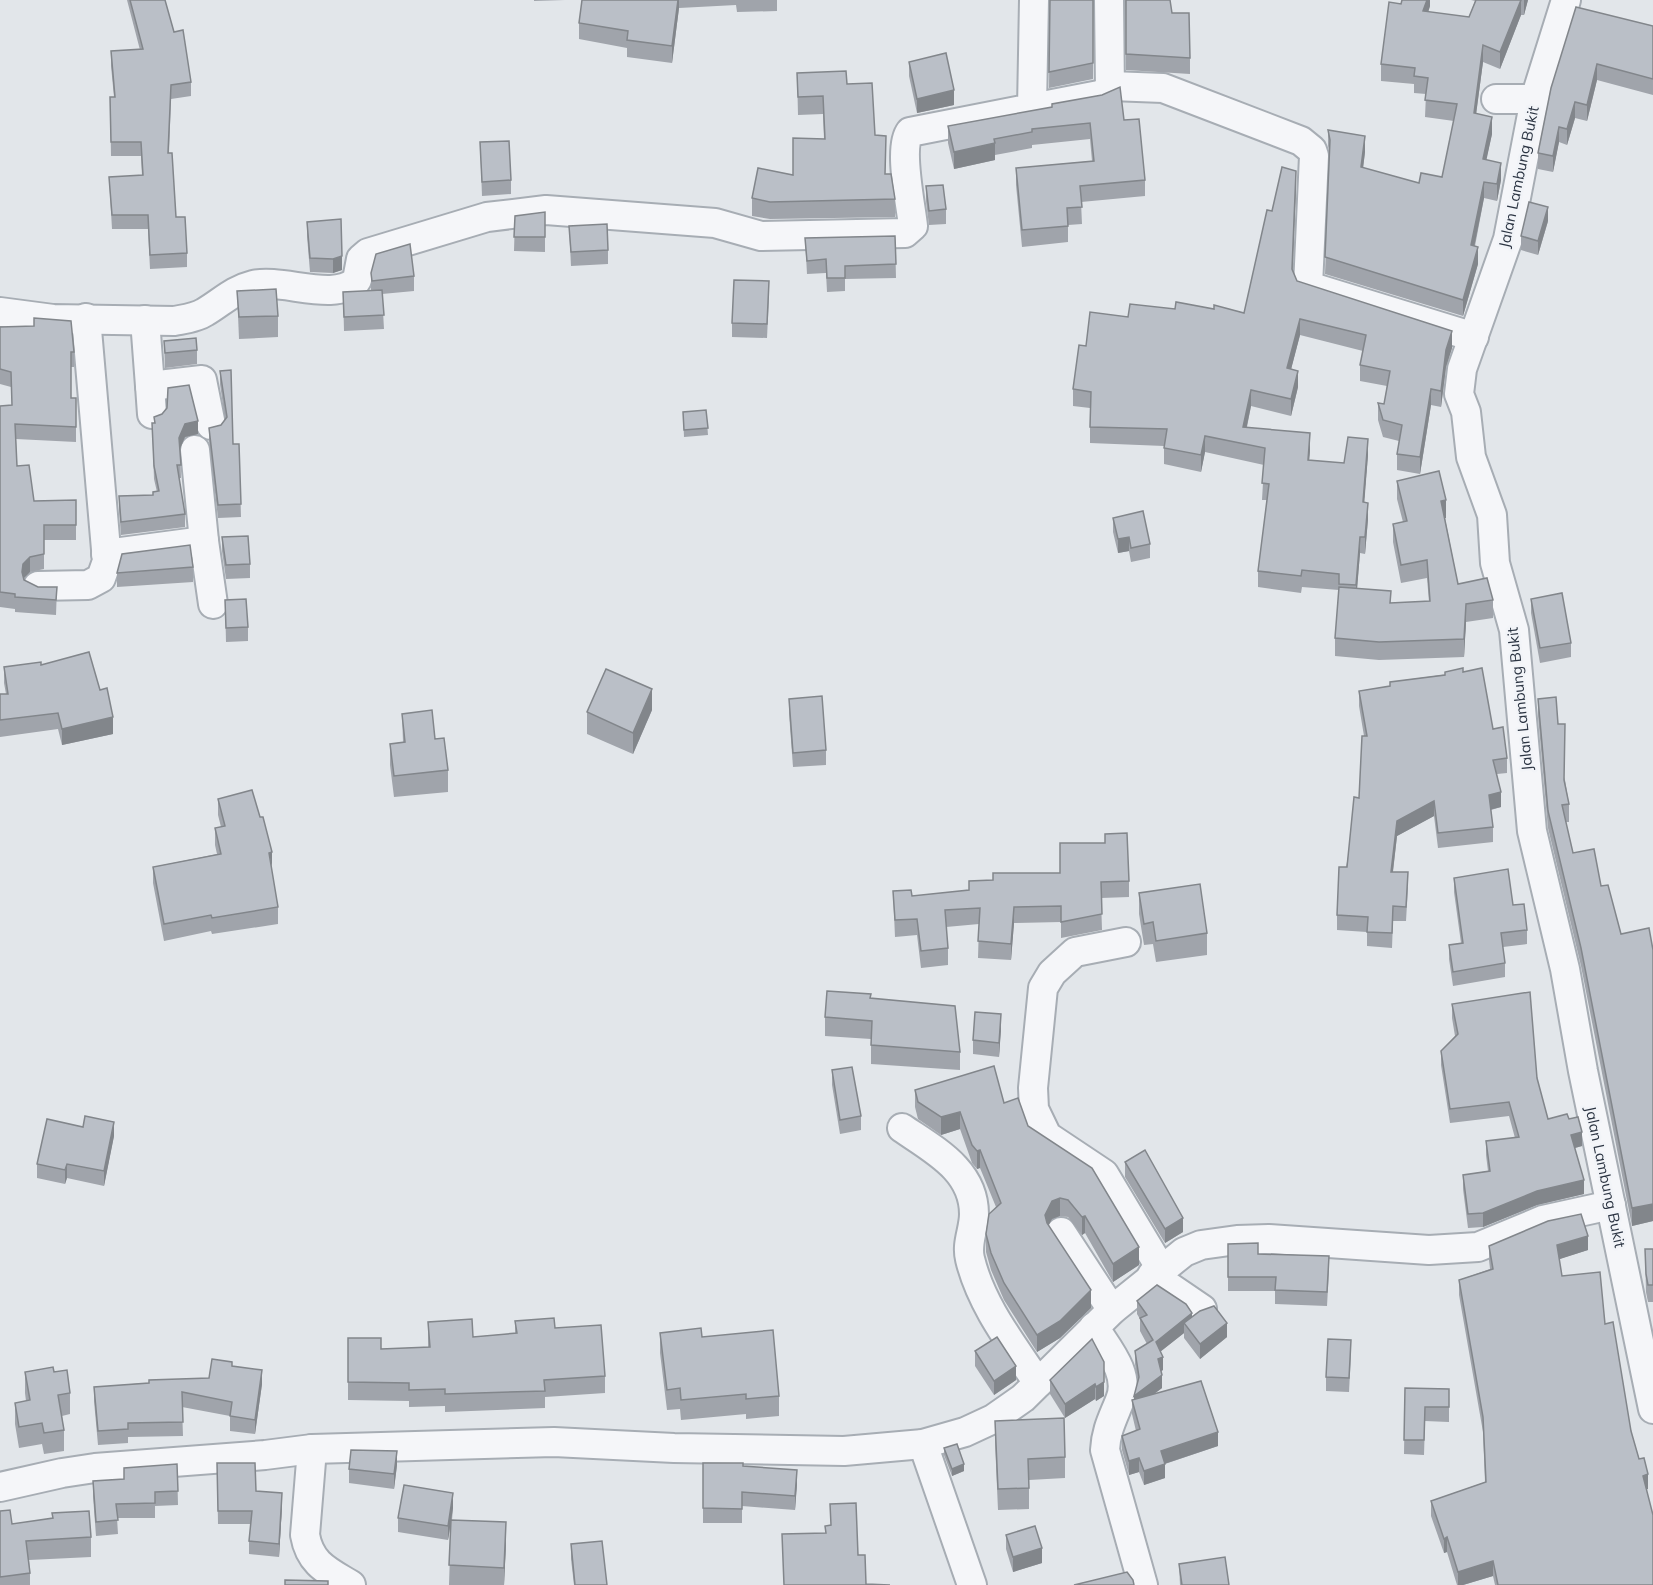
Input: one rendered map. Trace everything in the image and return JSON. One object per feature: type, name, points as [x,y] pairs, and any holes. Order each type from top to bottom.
[{"type":"street","points":[[1032,108],[1034,0]]},
{"type":"street","points":[[0,312],[53,319],[190,318],[204,313],[236,290],[255,285],[277,283],[336,290],[357,280],[361,260],[368,253],[457,224],[521,212],[546,210],[683,219],[715,223],[761,236],[905,233],[913,226],[906,160],[906,139],[910,132],[1100,95],[1110,91],[1109,0]]},
{"type":"street","name":"Jalan Lambung Bukit","points":[[1566,0],[1535,99],[1509,239],[1462,369],[1459,394],[1466,412],[1471,457],[1492,515],[1495,563],[1514,630],[1532,831],[1565,969],[1611,1205],[1648,1369],[1653,1409]]},
{"type":"street","points":[[1111,86],[1163,88],[1301,141],[1312,150],[1314,156],[1308,285],[1474,337]]},
{"type":"street","points":[[1496,99],[1535,99]]},
{"type":"street","points":[[38,586],[88,585],[101,578],[106,554],[86,318]]},
{"type":"street","points":[[145,320],[152,414]]},
{"type":"street","points":[[150,386],[202,380],[211,425]]},
{"type":"street","points":[[195,450],[213,604]]},
{"type":"street","points":[[106,554],[204,541]]},
{"type":"street","points":[[1126,942],[1075,952],[1052,973],[1043,988],[1033,1088],[1034,1109],[1047,1136],[1104,1174],[1157,1272],[1202,1309]]},
{"type":"street","points":[[902,1128],[957,1168],[969,1184],[974,1217],[969,1241],[969,1257],[976,1277],[1002,1329],[1038,1383]]},
{"type":"street","points":[[0,1486],[95,1468],[265,1455],[312,1449],[554,1442],[674,1448],[844,1451],[923,1444],[965,1432],[993,1419],[1023,1398],[1103,1318],[1157,1272],[1184,1252],[1201,1245],[1237,1240],[1429,1250],[1478,1248],[1543,1220],[1611,1205]]},
{"type":"street","points":[[1061,1232],[1103,1318],[1121,1371],[1124,1384],[1121,1399],[1111,1418],[1105,1450],[1143,1585]]},
{"type":"street","points":[[923,1444],[972,1585]]},
{"type":"street","points":[[312,1449],[305,1535],[307,1548],[318,1566],[351,1585]]},
{"type":"building","points":[[130,0],[165,0],[174,32],[183,30],[191,82],[171,85],[168,153],[172,153],[176,217],[185,217],[187,253],[150,255],[148,215],[112,215],[109,177],[143,175],[141,142],[111,142],[110,97],[115,97],[111,51],[143,49]]},
{"type":"building","points":[[582,0],[678,0],[672,46],[627,40],[628,31],[579,23]]},
{"type":"building","points":[[1050,0],[1093,0],[1093,63],[1049,72]]},
{"type":"building","points":[[1126,0],[1170,0],[1172,13],[1189,13],[1190,58],[1126,54]]},
{"type":"building","points":[[1402,0],[1427,0],[1423,11],[1469,17],[1476,0],[1521,0],[1500,52],[1483,45],[1474,113],[1492,117],[1483,159],[1501,163],[1497,184],[1484,182],[1471,245],[1478,247],[1463,300],[1325,257],[1330,140],[1328,130],[1365,136],[1361,167],[1419,183],[1421,173],[1442,177],[1457,104],[1425,100],[1428,78],[1414,76],[1415,68],[1381,64],[1389,2],[1401,4]]},
{"type":"building","points":[[1576,7],[1653,26],[1653,79],[1597,64],[1587,105],[1575,102],[1567,129],[1559,127],[1553,156],[1538,153],[1551,88]]},
{"type":"building","points":[[946,53],[954,90],[917,99],[909,62]]},
{"type":"building","points":[[846,71],[847,84],[872,83],[875,135],[886,136],[885,174],[891,174],[895,199],[770,202],[752,198],[758,168],[793,175],[793,138],[825,139],[823,96],[798,97],[797,73]]},
{"type":"building","points":[[1120,87],[1124,120],[1139,119],[1145,180],[1080,186],[1082,207],[1067,208],[1068,226],[1022,230],[1016,168],[1094,161],[1090,123],[1032,129],[1032,132],[994,139],[995,143],[954,152],[948,126],[1052,107],[1052,104],[1102,95]]},
{"type":"building","points":[[509,141],[511,180],[482,182],[480,142]]},
{"type":"building","points":[[1282,167],[1296,171],[1292,269],[1297,281],[1452,331],[1446,350],[1441,391],[1431,389],[1420,457],[1397,454],[1402,425],[1383,420],[1378,403],[1384,404],[1390,371],[1360,365],[1366,335],[1300,319],[1287,368],[1298,371],[1291,399],[1251,390],[1243,427],[1310,433],[1308,460],[1344,463],[1348,437],[1368,439],[1363,502],[1368,503],[1365,537],[1360,537],[1356,585],[1339,584],[1339,574],[1302,570],[1301,576],[1258,571],[1269,484],[1262,483],[1265,448],[1205,436],[1201,455],[1164,448],[1167,429],[1090,427],[1091,392],[1073,389],[1079,345],[1086,346],[1090,312],[1128,317],[1130,304],[1175,309],[1176,302],[1214,309],[1214,305],[1244,313],[1267,210],[1272,211]]},
{"type":"building","points":[[943,185],[946,209],[929,211],[926,186]]},
{"type":"building","points":[[1529,202],[1548,207],[1538,241],[1521,236]]},
{"type":"building","points":[[545,212],[545,237],[514,237],[515,216]]},
{"type":"building","points":[[341,219],[342,256],[333,259],[310,258],[307,222]]},
{"type":"building","points":[[607,224],[608,250],[571,252],[569,226]]},
{"type":"building","points":[[895,236],[896,264],[845,266],[845,278],[827,278],[826,259],[807,261],[805,238]]},
{"type":"building","points":[[410,244],[414,276],[372,281],[371,273],[376,254]]},
{"type":"building","points":[[734,280],[769,281],[767,324],[732,323]]},
{"type":"building","points":[[276,289],[278,316],[239,317],[237,291]]},
{"type":"building","points":[[382,290],[384,315],[344,317],[343,292]]},
{"type":"building","points":[[34,318],[71,321],[74,352],[71,352],[71,398],[76,398],[76,427],[15,424],[17,466],[29,465],[34,501],[76,500],[76,525],[44,525],[44,554],[30,557],[23,564],[24,580],[38,587],[57,587],[56,600],[15,597],[15,594],[0,592],[0,406],[12,405],[11,372],[0,369],[0,327],[34,326]]},
{"type":"building","points":[[196,338],[197,350],[165,353],[164,341]]},
{"type":"building","points":[[231,370],[233,444],[239,444],[241,504],[218,505],[209,428],[221,425],[227,417],[220,371]]},
{"type":"building","points":[[189,385],[198,421],[185,424],[179,438],[181,465],[177,465],[185,514],[121,522],[119,496],[153,495],[153,492],[159,491],[154,466],[152,423],[155,423],[154,417],[162,414],[167,408],[168,388]]},
{"type":"building","points":[[706,410],[708,428],[684,430],[683,412]]},
{"type":"building","points":[[1439,471],[1446,500],[1441,501],[1458,584],[1487,578],[1493,600],[1466,604],[1464,639],[1379,642],[1335,638],[1339,587],[1391,591],[1390,603],[1430,601],[1427,560],[1401,565],[1393,524],[1407,521],[1397,481]]},
{"type":"building","points":[[1143,511],[1150,544],[1131,548],[1129,537],[1118,539],[1113,518]]},
{"type":"building","points":[[248,536],[250,564],[226,565],[222,537]]},
{"type":"building","points":[[190,545],[193,567],[117,573],[122,554]]},
{"type":"building","points":[[1562,593],[1571,643],[1540,648],[1531,599]]},
{"type":"building","points":[[246,599],[248,627],[226,628],[225,600]]},
{"type":"building","points":[[89,652],[100,690],[107,688],[113,717],[62,729],[58,713],[0,720],[0,694],[8,694],[4,667],[41,662],[41,665]]},
{"type":"building","points":[[1463,668],[1463,672],[1482,668],[1493,729],[1503,727],[1507,758],[1493,760],[1501,792],[1489,795],[1493,827],[1438,833],[1434,801],[1397,821],[1391,872],[1408,872],[1406,907],[1393,906],[1392,933],[1367,932],[1368,917],[1337,915],[1339,867],[1347,867],[1354,797],[1359,798],[1362,736],[1367,736],[1359,691],[1390,686],[1390,682],[1445,675],[1445,672]]},
{"type":"building","points":[[606,669],[652,689],[633,733],[587,712]]},
{"type":"building","points":[[822,696],[826,750],[793,753],[789,699]]},
{"type":"building","points":[[1556,697],[1558,724],[1565,724],[1564,780],[1569,804],[1562,805],[1573,853],[1594,849],[1601,886],[1608,885],[1621,934],[1649,928],[1653,950],[1653,1204],[1632,1208],[1581,948],[1548,811],[1538,699]]},
{"type":"building","points":[[432,710],[435,739],[444,738],[448,770],[394,776],[390,744],[405,742],[402,714]]},
{"type":"building","points":[[252,790],[260,817],[263,817],[272,852],[269,853],[278,907],[212,918],[211,915],[164,924],[153,867],[221,854],[215,828],[225,826],[218,799]]},
{"type":"building","points":[[1127,833],[1129,881],[1101,882],[1102,914],[1061,922],[1061,906],[1014,907],[1011,944],[978,941],[980,908],[945,910],[948,948],[921,951],[917,919],[895,920],[893,891],[911,890],[912,896],[969,890],[969,881],[993,880],[993,873],[1060,873],[1060,843],[1105,843],[1105,834]]},
{"type":"building","points":[[1508,869],[1513,905],[1524,904],[1527,930],[1501,933],[1505,963],[1453,972],[1449,945],[1463,943],[1454,878]]},
{"type":"building","points":[[1200,884],[1207,933],[1156,941],[1153,922],[1144,924],[1139,893]]},
{"type":"building","points":[[827,991],[871,994],[870,998],[955,1006],[960,1052],[871,1045],[872,1021],[825,1017]]},
{"type":"building","points":[[1530,992],[1537,1078],[1548,1119],[1567,1114],[1569,1119],[1578,1117],[1582,1132],[1571,1135],[1584,1180],[1537,1191],[1483,1213],[1468,1214],[1463,1175],[1490,1171],[1486,1141],[1519,1137],[1509,1102],[1450,1109],[1441,1051],[1458,1034],[1452,1004]]},
{"type":"building","points":[[975,1012],[1001,1014],[999,1043],[973,1040]]},
{"type":"building","points":[[994,1066],[1004,1103],[1018,1098],[1028,1126],[1092,1168],[1139,1247],[1113,1264],[1085,1216],[1082,1217],[1068,1200],[1060,1198],[1052,1201],[1045,1215],[1047,1223],[1091,1290],[1060,1321],[1037,1335],[1004,1283],[991,1253],[986,1234],[989,1214],[1001,1203],[980,1150],[977,1151],[972,1145],[960,1112],[941,1117],[918,1102],[915,1090]]},
{"type":"building","points":[[852,1067],[861,1116],[840,1120],[832,1070]]},
{"type":"building","points":[[85,1116],[114,1122],[104,1171],[67,1164],[65,1170],[37,1164],[47,1119],[83,1127]]},
{"type":"building","points":[[1145,1150],[1183,1218],[1165,1229],[1125,1162]]},
{"type":"building","points":[[1581,1214],[1588,1236],[1557,1245],[1562,1276],[1600,1272],[1605,1324],[1613,1322],[1631,1431],[1639,1459],[1644,1458],[1648,1474],[1643,1476],[1653,1515],[1653,1585],[1498,1585],[1493,1561],[1458,1572],[1447,1537],[1444,1539],[1431,1501],[1486,1482],[1483,1417],[1459,1280],[1493,1269],[1489,1246],[1548,1221]]},
{"type":"building","points":[[1258,1243],[1258,1254],[1329,1256],[1327,1292],[1275,1290],[1276,1277],[1228,1277],[1228,1244]]},
{"type":"building","points":[[1645,1249],[1653,1249],[1653,1285],[1648,1285]]},
{"type":"building","points":[[1157,1285],[1186,1304],[1192,1313],[1156,1342],[1163,1357],[1158,1359],[1162,1375],[1134,1396],[1139,1377],[1135,1351],[1153,1340],[1140,1318],[1147,1315],[1137,1301]]},
{"type":"building","points":[[1214,1306],[1227,1323],[1200,1344],[1184,1323],[1200,1311]]},
{"type":"building","points":[[554,1318],[555,1328],[601,1325],[605,1376],[544,1380],[545,1391],[445,1394],[445,1389],[409,1390],[409,1383],[348,1382],[348,1338],[381,1338],[381,1349],[430,1347],[428,1322],[472,1319],[473,1337],[517,1333],[515,1321]]},
{"type":"building","points":[[701,1328],[702,1337],[773,1330],[779,1396],[746,1399],[746,1394],[681,1400],[680,1388],[667,1390],[660,1333]]},
{"type":"building","points":[[997,1337],[1016,1366],[994,1381],[975,1351]]},
{"type":"building","points":[[1092,1339],[1104,1362],[1104,1382],[1096,1387],[1095,1384],[1065,1404],[1050,1380]]},
{"type":"building","points":[[1328,1339],[1351,1340],[1349,1378],[1326,1377]]},
{"type":"building","points":[[212,1359],[232,1362],[232,1366],[262,1370],[255,1420],[230,1416],[232,1402],[182,1392],[183,1422],[128,1423],[128,1429],[98,1431],[94,1387],[149,1383],[149,1380],[209,1378]]},
{"type":"building","points":[[53,1367],[54,1372],[67,1370],[70,1393],[58,1395],[64,1430],[44,1433],[42,1423],[19,1427],[15,1403],[30,1400],[25,1372]]},
{"type":"building","points":[[1201,1381],[1218,1432],[1161,1451],[1165,1464],[1144,1471],[1139,1458],[1129,1461],[1122,1436],[1140,1429],[1132,1400]]},
{"type":"building","points":[[1405,1388],[1449,1389],[1449,1407],[1425,1407],[1424,1440],[1404,1440]]},
{"type":"building","points":[[1064,1418],[1065,1457],[1028,1459],[1029,1488],[998,1489],[995,1421]]},
{"type":"building","points":[[957,1444],[964,1464],[952,1469],[944,1448]]},
{"type":"building","points":[[351,1450],[397,1451],[394,1474],[349,1469]]},
{"type":"building","points":[[217,1463],[255,1463],[256,1491],[282,1493],[279,1544],[249,1541],[252,1511],[218,1511]]},
{"type":"building","points":[[703,1463],[743,1463],[743,1466],[797,1470],[795,1496],[742,1492],[742,1509],[703,1508]]},
{"type":"building","points":[[177,1464],[178,1491],[155,1492],[155,1503],[116,1504],[118,1520],[96,1522],[93,1481],[124,1479],[124,1468]]},
{"type":"building","points":[[404,1485],[453,1493],[448,1526],[398,1518]]},
{"type":"building","points":[[856,1503],[858,1555],[865,1555],[866,1584],[890,1585],[784,1585],[782,1534],[826,1533],[825,1526],[831,1525],[830,1504]]},
{"type":"building","points":[[10,1510],[12,1524],[53,1518],[52,1513],[89,1511],[91,1537],[26,1541],[30,1573],[0,1577],[0,1511]]},
{"type":"building","points":[[451,1520],[506,1522],[504,1568],[449,1565]]},
{"type":"building","points":[[1035,1526],[1042,1548],[1013,1557],[1006,1535]]},
{"type":"building","points":[[602,1541],[607,1585],[575,1585],[571,1544]]},
{"type":"building","points":[[1225,1557],[1229,1585],[1182,1585],[1179,1564]]},
{"type":"building","points":[[1127,1572],[1134,1585],[1074,1585]]},
{"type":"building","points":[[285,1580],[328,1581],[328,1585],[285,1585]]}]
